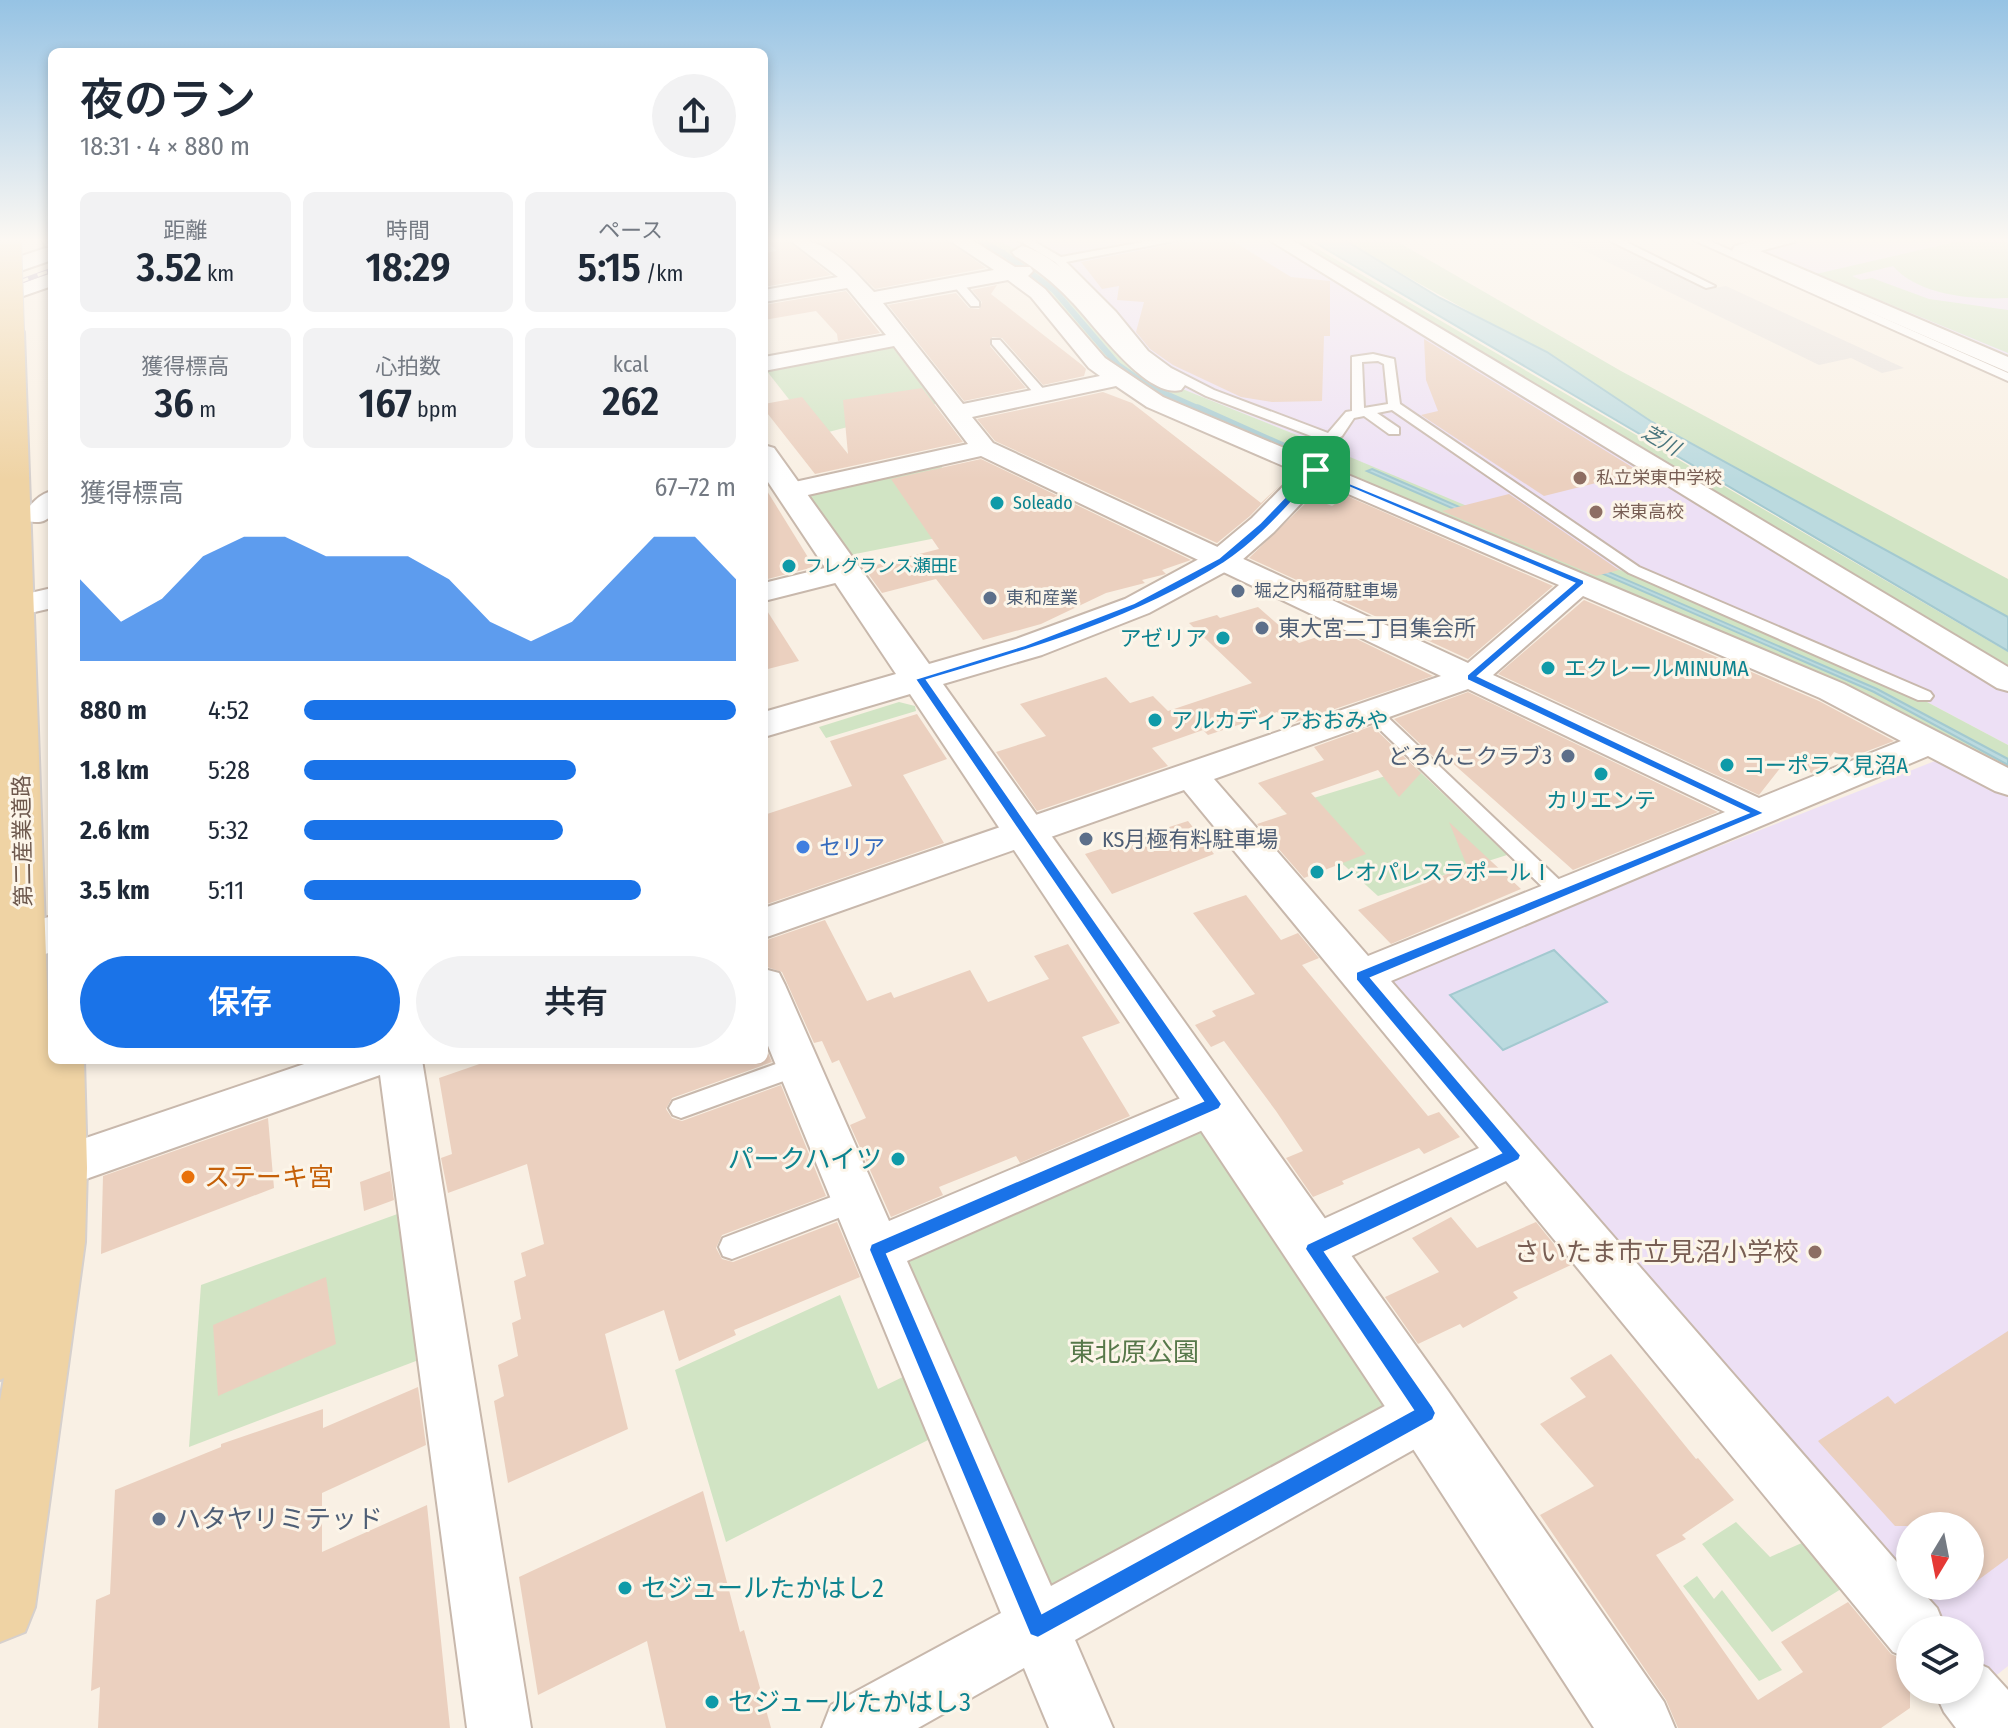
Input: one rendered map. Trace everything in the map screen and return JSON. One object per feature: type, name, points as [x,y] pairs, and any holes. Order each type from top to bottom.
[{"type":"main road","points":[[20,319],[21,329]]},
{"type":"main road","points":[[21,319],[21,329]]},
{"type":"main road","name":"第二産業道路","points":[[0,1607],[56,1242],[42,1174],[25,942],[28,603],[21,329]]},
{"type":"main road","name":"第二産業道路","points":[[28,603],[48,784]]},
{"type":"main road","name":"第二産業道路","points":[[0,1349],[7,1267],[42,1174],[57,1064]]},
{"type":"street","points":[[883,319],[984,448],[1759,813]]},
{"type":"street","points":[[1059,319],[1090,356],[1117,379],[1155,402],[1321,451]]},
{"type":"street","points":[[1100,319],[1136,362],[1170,384],[1321,451],[1581,582],[1845,697],[2008,783]]},
{"type":"street","points":[[1390,319],[2008,681]]},
{"type":"street","points":[[1901,319],[2008,365]]},
{"type":"street","points":[[768,363],[899,339]]},
{"type":"street","points":[[956,413],[1117,379]]},
{"type":"street","points":[[984,448],[777,473],[1426,1413],[1638,1728]]},
{"type":"street","points":[[768,724],[1083,628],[1137,606],[1222,560],[1263,525],[1321,451]]},
{"type":"street","points":[[768,591],[845,572]]},
{"type":"street","points":[[768,922],[1471,677],[1581,582]]},
{"type":"street","points":[[1361,976],[1932,741]]},
{"type":"street","points":[[1192,776],[1903,1616]]},
{"type":"street","points":[[768,995],[1081,1728]]},
{"type":"street","points":[[42,1174],[358,1064]]},
{"type":"street","points":[[401,1064],[499,1728]]},
{"type":"street","points":[[877,1250],[1214,1104]]},
{"type":"street","points":[[1313,1249],[1513,1155]]},
{"type":"street","points":[[854,1728],[1426,1413]]},
{"type":"lane","points":[[1876,319],[2008,377]]},
{"type":"lane","points":[[996,342],[1042,395]]},
{"type":"lane","points":[[1362,412],[1356,360],[1359,358],[1390,362],[1394,406]]},
{"type":"lane","points":[[1321,451],[1350,415],[1394,406],[1634,570],[1889,678],[1924,696]]},
{"type":"lane","points":[[1362,412],[1394,431]]},
{"type":"lane","points":[[1372,712],[1562,894]]},
{"type":"lane","points":[[681,1108],[798,1066]]},
{"type":"lane","points":[[732,1247],[855,1200]]},
{"type":"shaded area","name":"栄東高校","points":[[1101,319],[1399,319],[2008,689],[2008,745],[1895,685],[1593,559],[1545,544],[1329,448],[1170,384]]},
{"type":"shaded area","points":[[1724,319],[1797,319],[1904,368],[1882,373],[1851,358],[1819,365]]},
{"type":"shaded area","points":[[1911,319],[2008,319],[2008,361]]},
{"type":"shaded area","name":"さいたま市立見沼小学校","points":[[1950,755],[2008,787],[2008,1666],[1993,1678],[1984,1667],[1984,1616],[1939,1616],[1925,1600],[1984,1600],[1984,1512],[1896,1512],[1896,1566],[1384,979]]},
{"type":"green space","points":[[1062,319],[1101,319],[1170,384],[1329,448],[1316,470],[1117,379]]},
{"type":"green space","points":[[1414,319],[1437,319],[2008,652],[2008,676]]},
{"type":"green space","points":[[1482,319],[1530,319],[1621,371],[2008,579],[2008,617],[1652,422]]},
{"type":"green space","points":[[1924,319],[2008,319],[2008,353]]},
{"type":"green space","points":[[890,344],[936,404],[817,435],[768,370]]},
{"type":"green space","points":[[1338,452],[1895,685],[2008,745],[2008,783],[1327,466]]},
{"type":"green space","points":[[939,463],[982,529],[850,555],[804,498],[810,492]]},
{"type":"green space","points":[[899,702],[915,706],[916,711],[826,738],[819,727]]},
{"type":"green space","points":[[1415,767],[1507,855],[1378,896],[1281,808]]},
{"type":"green space","name":"東北原公園","points":[[1214,1104],[1426,1413],[1038,1627],[877,1250]]},
{"type":"green space","points":[[403,1212],[416,1361],[189,1447],[201,1285]]},
{"type":"green space","points":[[840,1295],[878,1389],[911,1373],[938,1435],[726,1542],[675,1370]]},
{"type":"green space","points":[[1736,1522],[1770,1557],[1804,1542],[1841,1589],[1772,1632],[1702,1544]]},
{"type":"green space","points":[[1697,1576],[1714,1599],[1722,1590],[1782,1670],[1759,1681],[1683,1586]]},
{"type":"water","name":"芝川","points":[[1444,319],[1481,319],[1547,352],[1652,422],[2008,617],[2008,651]]},
{"type":"water","points":[[1372,469],[1877,689],[2008,759],[2008,765],[1874,692],[1367,471]]},
{"type":"water","points":[[1554,950],[1607,1002],[1503,1050],[1450,995]]},
{"type":"building","points":[[823,319],[868,319],[880,333],[838,341],[837,334]]},
{"type":"building","points":[[899,319],[1023,319],[1086,369],[1084,376],[1043,385],[1002,338],[992,337],[990,346],[1026,388],[964,401]]},
{"type":"building","points":[[1140,319],[1330,319],[1330,336],[1324,336],[1322,401],[1272,402],[1241,397],[1173,365],[1150,349],[1136,332]]},
{"type":"building","points":[[1424,339],[1640,472],[1544,496],[1421,415],[1438,411],[1426,380]]},
{"type":"building","points":[[922,388],[963,442],[815,474],[768,414],[768,403],[802,397],[848,454],[843,400]]},
{"type":"building","points":[[1103,392],[1132,403],[1261,503],[1280,485],[1250,516],[1217,543],[995,441],[977,419]]},
{"type":"building","points":[[981,459],[1191,560],[1162,570],[1166,574],[1142,580],[1145,583],[1106,593],[1041,624],[983,640],[936,579],[882,593],[864,568],[939,549],[891,479]]},
{"type":"building","points":[[768,492],[814,567],[768,579]]},
{"type":"building","points":[[1509,494],[1619,570],[1596,576],[1442,511]]},
{"type":"building","points":[[1347,496],[1553,586],[1468,659],[1249,558],[1311,498],[1332,506]]},
{"type":"building","points":[[1584,600],[1819,701],[1894,741],[1849,758],[1834,752],[1822,769],[1812,773],[1785,762],[1759,795],[1498,674]]},
{"type":"building","points":[[1258,607],[1299,643],[1338,630],[1433,676],[1290,724],[1277,712],[1208,735],[1203,730],[1152,748],[1168,766],[1037,811],[996,752],[1046,736],[1020,704],[1106,677],[1130,703],[1153,696],[1168,711],[1252,683],[1189,623]]},
{"type":"building","points":[[768,612],[799,661],[768,669]]},
{"type":"building","points":[[1468,692],[1718,812],[1573,870],[1440,752],[1435,758],[1394,719]]},
{"type":"building","points":[[917,714],[947,759],[903,775],[944,843],[768,904],[768,814],[852,786],[830,741]]},
{"type":"building","points":[[1372,726],[1421,773],[1399,797],[1378,770],[1311,793],[1366,854],[1304,878],[1257,824],[1287,814],[1258,783],[1324,760],[1314,747]]},
{"type":"building","points":[[1188,821],[1214,854],[1112,894],[1085,854]]},
{"type":"building","points":[[1449,822],[1521,889],[1391,944],[1358,910],[1467,866]]},
{"type":"building","points":[[1246,895],[1281,940],[1298,933],[1319,958],[1302,965],[1428,1116],[1439,1112],[1460,1137],[1424,1154],[1419,1148],[1313,1197],[1286,1158],[1303,1151],[1276,1111],[1224,1041],[1211,1047],[1195,1025],[1216,1016],[1212,1011],[1255,994],[1193,913]]},
{"type":"building","points":[[825,920],[867,1001],[891,992],[894,998],[970,970],[988,1002],[1049,979],[1034,956],[1068,944],[1120,1023],[1082,1037],[1130,1116],[1020,1163],[1016,1156],[939,1187],[943,1195],[891,1217],[850,1125],[866,1118],[839,1060],[832,1063],[822,1041],[814,1043],[782,972],[768,967],[768,940]]},
{"type":"building","points":[[479,1064],[766,1064],[672,1098],[666,1109],[672,1118],[682,1121],[781,1085],[826,1196],[722,1235],[716,1248],[722,1259],[733,1262],[837,1222],[860,1277],[734,1330],[736,1335],[679,1361],[664,1310],[605,1334],[628,1429],[508,1483],[494,1401],[504,1396],[498,1365],[518,1356],[512,1323],[521,1319],[514,1281],[526,1276],[521,1253],[544,1244],[527,1164],[448,1193],[441,1158],[452,1154],[439,1078]]},
{"type":"building","name":"ステーキ宮","points":[[268,1118],[274,1188],[101,1254],[103,1176]]},
{"type":"building","points":[[390,1171],[394,1200],[364,1211],[360,1182]]},
{"type":"building","points":[[1451,1217],[1477,1248],[1536,1222],[1571,1265],[1513,1292],[1518,1298],[1463,1328],[1460,1324],[1418,1344],[1385,1297],[1439,1272],[1412,1238]]},
{"type":"building","points":[[326,1277],[336,1344],[218,1396],[213,1325]]},
{"type":"building","points":[[2008,1331],[2008,1558],[1984,1576],[1984,1512],[1896,1512],[1895,1526],[1818,1441],[1888,1396],[1895,1404]]},
{"type":"building","points":[[1611,1354],[1696,1459],[1734,1500],[1682,1535],[1686,1539],[1656,1555],[1758,1700],[1803,1672],[1781,1642],[1848,1602],[1896,1656],[1896,1704],[1910,1704],[1910,1708],[1881,1728],[1678,1728],[1666,1700],[1540,1515],[1594,1486],[1540,1424],[1586,1397],[1570,1378]]},
{"type":"building","points":[[418,1387],[426,1445],[322,1493],[322,1552],[427,1505],[450,1728],[98,1728],[100,1687],[91,1691],[96,1600],[110,1594],[115,1490],[221,1447],[221,1444],[323,1409],[323,1428]]},
{"type":"building","name":"セジュールたかはし2","points":[[703,1491],[740,1632],[744,1630],[771,1728],[666,1728],[647,1641],[538,1695],[519,1577]]},
{"type":"waterway","points":[[1078,319],[1118,365],[1148,386],[1202,410]]},
{"type":"waterway","points":[[1198,408],[1308,457]]},
{"type":"place","name":"私立栄東中学校","points":[[1580,478]]},
{"type":"place","name":"Soleado","points":[[997,503]]},
{"type":"place","name":"栄東高校","points":[[1596,512]]},
{"type":"place","name":"フレグランス瀬田E","points":[[789,566]]},
{"type":"place","name":"堀之内稲荷駐車場","points":[[1238,591]]},
{"type":"place","name":"東和産業","points":[[990,598]]},
{"type":"place","name":"東大宮二丁目集会所","points":[[1262,628]]},
{"type":"place","name":"アゼリア","points":[[1223,638]]},
{"type":"place","name":"エクレールMINUMA","points":[[1548,668]]},
{"type":"place","name":"アルカディアおおみや","points":[[1155,720]]},
{"type":"place","name":"どろんこクラブ3","points":[[1568,756]]},
{"type":"place","name":"コーポラス見沼A","points":[[1727,765]]},
{"type":"place","name":"カリエンテ","points":[[1601,774]]},
{"type":"place","name":"KS月極有料駐車場","points":[[1086,839]]},
{"type":"place","name":"セリア","points":[[803,847]]},
{"type":"place","name":"レオパレスラポールⅠ","points":[[1317,872]]},
{"type":"place","name":"パークハイツ","points":[[898,1159]]},
{"type":"place","name":"ステーキ宮","points":[[188,1177]]},
{"type":"place","name":"さいたま市立見沼小学校","points":[[1815,1252]]},
{"type":"place","name":"ハタヤリミテッド","points":[[159,1519]]},
{"type":"place","name":"セジュールたかはし2","points":[[625,1588]]},
{"type":"place","name":"セジュールたかはし3","points":[[712,1702]]},
{"type":"route","points":[[1316,470],[1581,582],[1471,677],[1759,813],[1361,976],[1513,1155],[1313,1249],[1426,1413],[1038,1627],[877,1250],[1214,1104],[920,679],[1029,647],[1137,606],[1222,560],[1263,525],[1316,470]]}]
